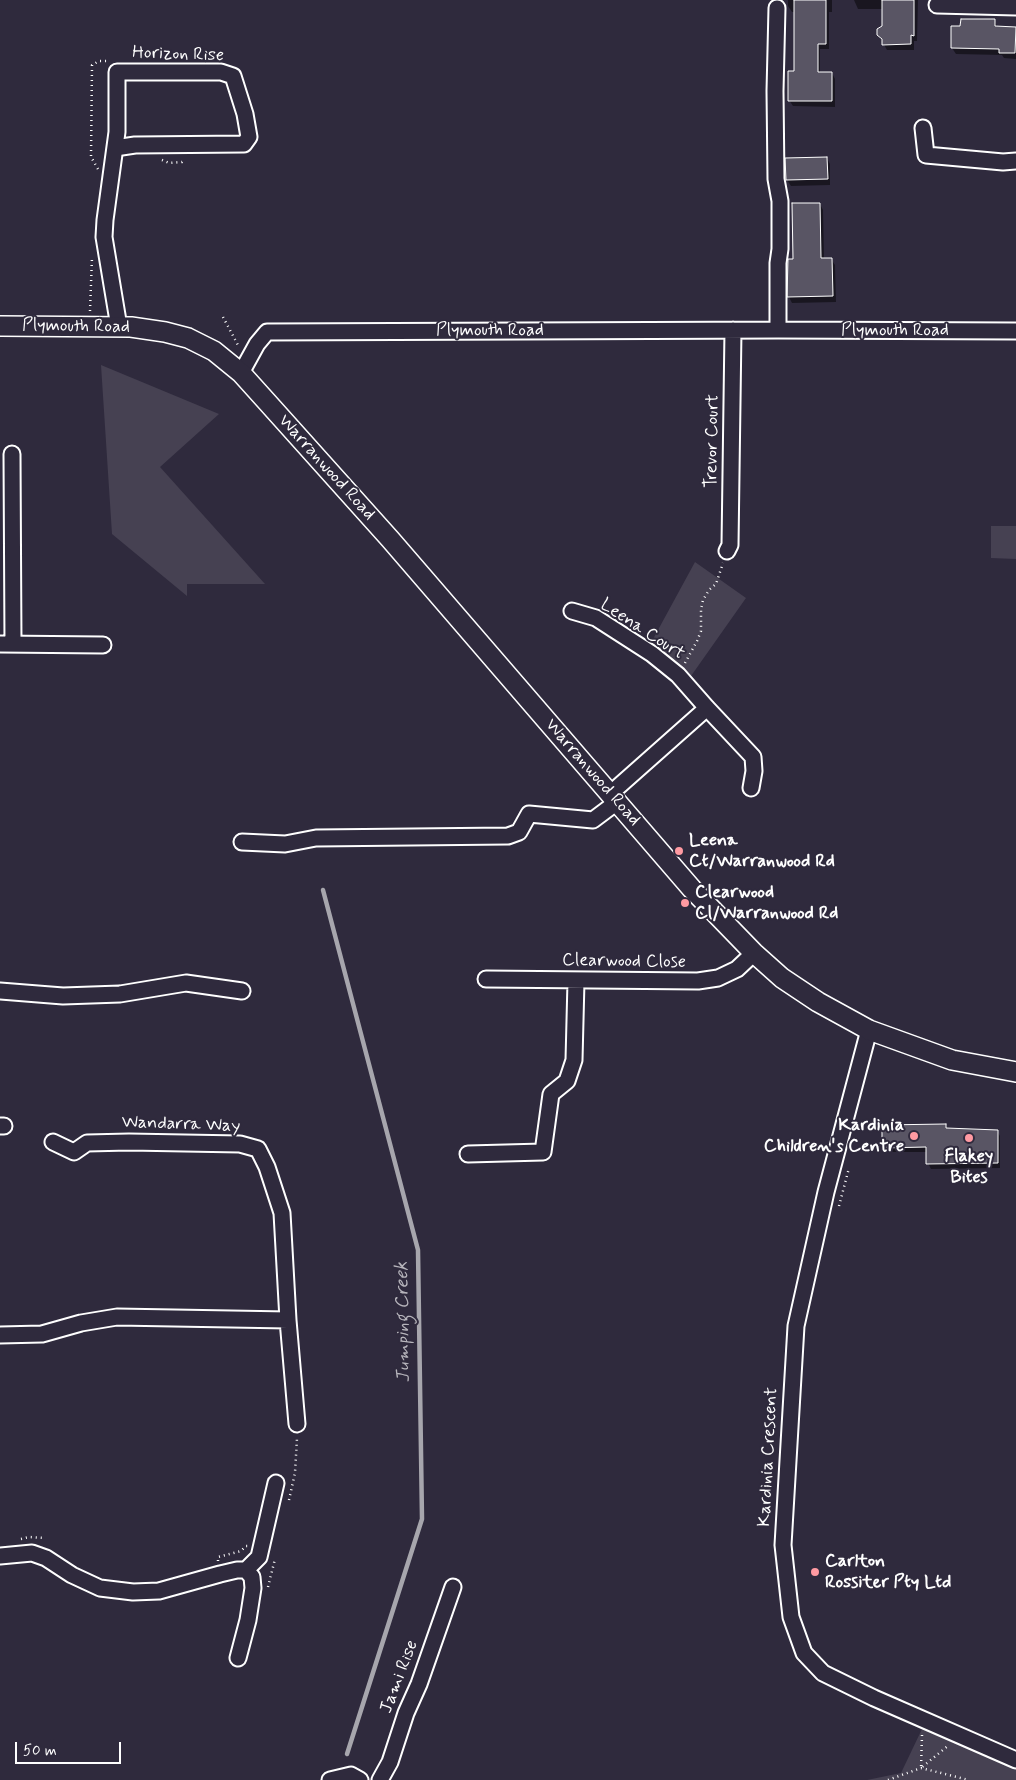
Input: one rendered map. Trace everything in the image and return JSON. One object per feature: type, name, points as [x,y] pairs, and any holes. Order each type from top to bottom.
[{"type":"main road","name":"Plymouth Road","points":[[0,326],[118,326],[165,332],[188,338],[246,365]]},
{"type":"main road","name":"Warranwood Road","points":[[246,365],[390,539],[613,798],[703,902],[754,953],[782,978],[869,1030],[952,1060],[1015,1071]]},
{"type":"street","points":[[936,5],[1016,7]]},
{"type":"street","points":[[778,8],[776,169],[780,201],[780,249],[778,263],[778,330]]},
{"type":"street","name":"Horizon Rise","points":[[115,148],[135,145],[244,144],[249,137],[245,114],[233,76],[221,72],[117,72],[115,148],[104,237],[118,326]]},
{"type":"street","points":[[923,128],[926,155],[1003,162],[1016,161]]},
{"type":"street","name":"Trevor Court","points":[[727,551],[730,545],[733,330]]},
{"type":"street","name":"Plymouth Road","points":[[246,365],[266,332],[1016,331]]},
{"type":"street","points":[[12,454],[7,644],[103,645]]},
{"type":"street","name":"Leena Court","points":[[572,611],[596,618],[652,654],[678,675],[753,757],[754,771],[751,788]]},
{"type":"street","points":[[242,842],[285,844],[316,838],[508,836],[519,832],[529,814],[593,820],[613,798],[707,708]]},
{"type":"street","name":"Clearwood Close","points":[[486,979],[698,981],[718,978],[737,969],[754,953]]},
{"type":"street","points":[[468,1154],[544,1152],[552,1094],[567,1081],[574,1060],[576,980]]},
{"type":"street","points":[[0,991],[63,996],[120,994],[186,983],[242,991]]},
{"type":"street","name":"Kardinia Crescent","points":[[869,1030],[826,1192],[796,1326],[783,1545],[791,1617],[804,1653],[823,1673],[874,1698],[1016,1760]]},
{"type":"street","name":"Wandarra Way","points":[[53,1142],[74,1152],[87,1142],[240,1144],[258,1149],[268,1167],[282,1213],[288,1320],[298,1424]]},
{"type":"street","points":[[0,1335],[42,1334],[81,1322],[117,1317],[288,1320]]},
{"type":"street","points":[[0,1556],[32,1553],[46,1558],[72,1576],[100,1588],[133,1592],[159,1591],[220,1574],[246,1570],[259,1557],[276,1483]]},
{"type":"street","points":[[238,1658],[254,1588],[252,1577],[246,1570]]},
{"type":"street","name":"Jami Rise","points":[[380,1780],[390,1762],[406,1713],[419,1684],[454,1587]]},
{"type":"street","points":[[330,1780],[351,1776],[360,1780]]},
{"type":"path","points":[[223,317],[246,365]]},
{"type":"path","points":[[678,675],[697,641],[701,630],[703,600],[709,590],[716,584],[727,551]]},
{"type":"path","points":[[288,1500],[295,1473],[298,1424]]},
{"type":"path","points":[[267,1595],[276,1552]]},
{"type":"path","points":[[921,1768],[923,1720]]},
{"type":"path","points":[[888,1780],[921,1768],[959,1736]]},
{"type":"path","points":[[921,1768],[969,1780]]},
{"type":"shaded area","points":[[101,365],[219,414],[160,467],[265,584],[187,584],[187,596],[112,534]]},
{"type":"shaded area","points":[[991,526],[1016,526],[1016,559],[991,558]]},
{"type":"shaded area","points":[[695,562],[746,598],[691,676],[652,641]]},
{"type":"shaded area","points":[[922,1729],[1016,1769],[1016,1780],[867,1780],[901,1773]]},
{"type":"building","points":[[794,0],[826,0],[826,44],[818,44],[818,72],[832,72],[832,101],[788,101],[788,71],[794,71]]},
{"type":"building","points":[[882,0],[914,0],[914,36],[911,35],[911,44],[882,45],[882,39],[877,35],[877,29],[882,26]]},
{"type":"building","points":[[961,19],[995,19],[995,26],[1016,27],[1015,53],[999,53],[999,49],[951,48],[951,26],[960,26]]},
{"type":"building","points":[[827,157],[828,179],[786,180],[785,158]]},
{"type":"building","points":[[792,203],[820,203],[821,258],[832,258],[833,296],[787,297],[788,259],[793,259]]},
{"type":"building","points":[[946,1124],[946,1128],[998,1130],[998,1163],[926,1164],[926,1147],[882,1148],[882,1125]]},
{"type":"waterway","name":"Jumping Creek","points":[[323,890],[418,1250],[422,1519],[347,1754]]},
{"type":"place","name":"Leena Ct/Warranwood Rd","points":[[679,851]]},
{"type":"place","name":"Clearwood Cl/Warranwood Rd","points":[[685,903]]},
{"type":"place","name":"Kardinia Children's Centre","points":[[914,1136]]},
{"type":"place","name":"Flakey Bites","points":[[969,1138]]},
{"type":"place","name":"Carlton Rossiter Pty Ltd","points":[[815,1572]]}]
